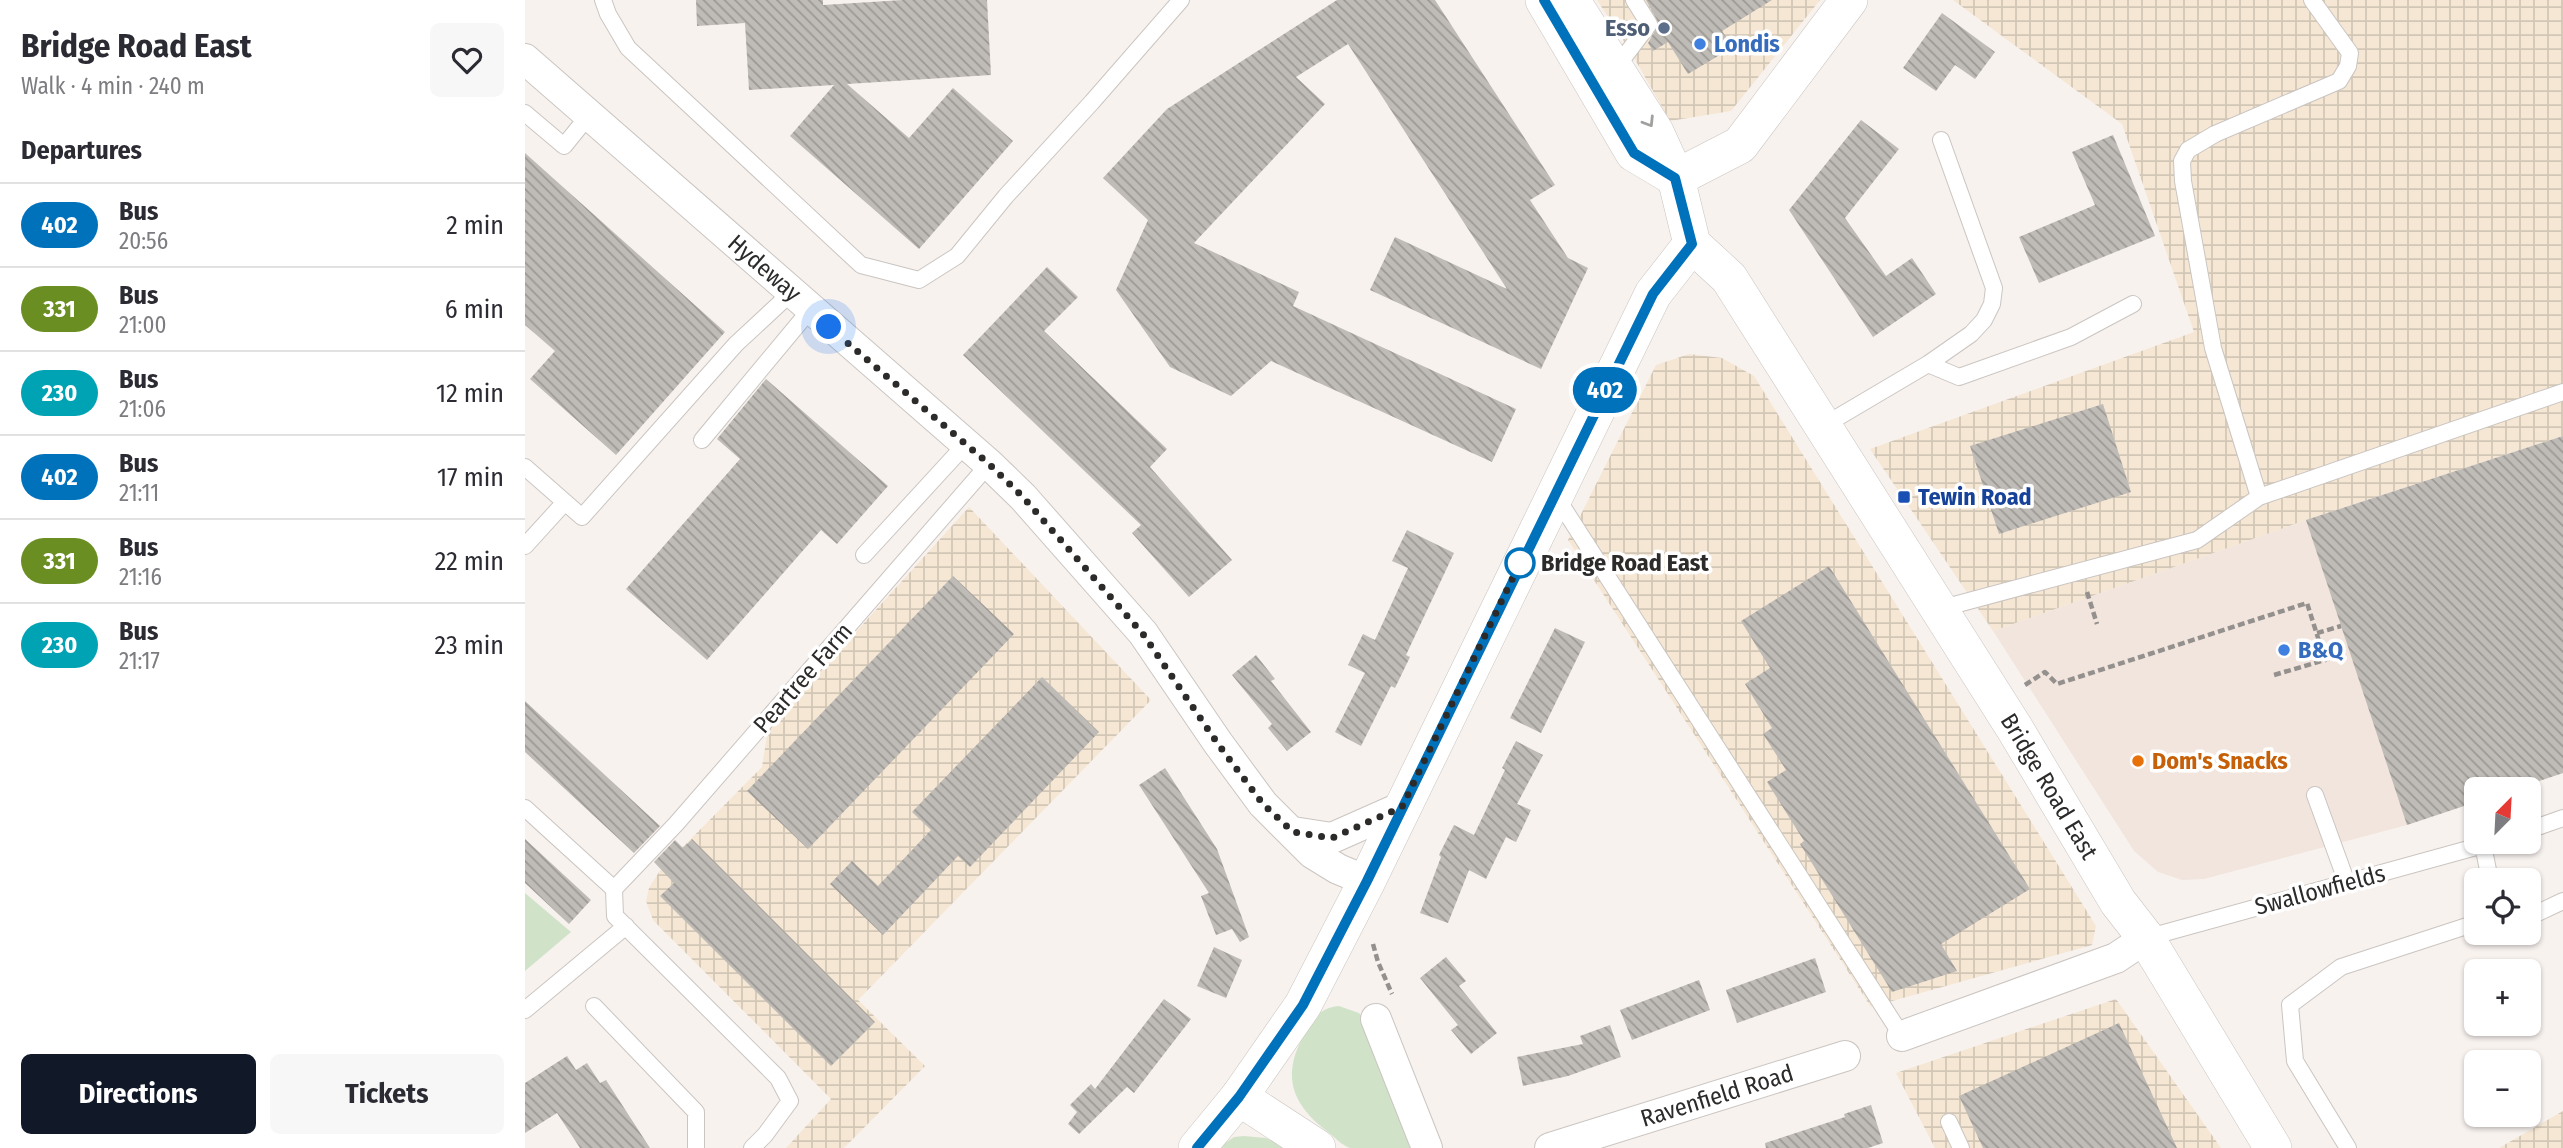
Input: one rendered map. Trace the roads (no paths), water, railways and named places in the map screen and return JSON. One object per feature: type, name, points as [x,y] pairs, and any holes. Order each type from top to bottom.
[{"type":"street","points":[[1544,0],[1634,153],[1675,178]]},
{"type":"street","points":[[1198,1148],[1239,1097],[1303,1005],[1367,881],[1653,294],[1692,244],[1675,178],[1655,132],[1571,0]]},
{"type":"street","points":[[1675,178],[1740,145],[1849,0]]},
{"type":"street","name":"Hydeway","points":[[525,59],[989,464],[1023,497],[1143,634],[1255,794],[1312,853],[1338,869],[1367,881]]},
{"type":"street","name":"Bridge Road East","points":[[1692,244],[1729,278],[1997,702],[2117,902],[2145,938],[2273,1148]]},
{"type":"street","points":[[1293,832],[1332,838],[1402,807]]},
{"type":"street","points":[[1902,1036],[2116,958],[2145,938]]},
{"type":"street","points":[[1385,1008],[1427,1148]]},
{"type":"street","name":"Ravenfield Road","points":[[1550,1148],[1845,1056]]},
{"type":"street","points":[[1239,1097],[1317,1148]]},
{"type":"lane","points":[[603,0],[628,48],[861,265],[919,280],[957,256],[1006,196],[1093,102],[1181,0]]},
{"type":"lane","points":[[1615,69],[1649,24],[1634,0]]},
{"type":"lane","points":[[2259,497],[2213,348],[2183,181],[2182,161],[2188,150],[2215,134],[2339,81],[2348,66],[2350,53],[2312,0]]},
{"type":"lane","points":[[525,113],[564,146],[589,116]]},
{"type":"lane","points":[[1823,426],[1928,364],[1971,334],[1984,320],[1992,304],[1994,288],[1941,140]]},
{"type":"lane","points":[[702,440],[800,301]]},
{"type":"lane","points":[[525,467],[582,517],[736,344],[800,301]]},
{"type":"lane","points":[[1928,364],[1959,377],[2071,337],[2133,304]]},
{"type":"lane","points":[[1939,609],[2197,540],[2259,497],[2563,392]]},
{"type":"lane","points":[[864,555],[965,445]]},
{"type":"lane","name":"Peartree Farm","points":[[614,890],[675,824],[989,464]]},
{"type":"lane","points":[[1554,493],[1902,1036]]},
{"type":"lane","points":[[525,546],[565,502]]},
{"type":"lane","points":[[2315,795],[2347,883]]},
{"type":"lane","points":[[525,808],[614,890],[615,916],[778,1078],[790,1101],[765,1135],[751,1148]]},
{"type":"lane","points":[[2541,826],[2563,818]]},
{"type":"lane","name":"Swallowfields","points":[[2145,938],[2464,851]]},
{"type":"lane","points":[[2541,911],[2563,901]]},
{"type":"lane","points":[[525,1010],[626,926]]},
{"type":"lane","points":[[2348,1148],[2295,1060],[2290,1005],[2341,967],[2464,927]]},
{"type":"lane","points":[[594,1006],[696,1111],[696,1148]]},
{"type":"lane","points":[[1949,1122],[1961,1148]]},
{"type":"place","name":"Esso","points":[[1664,28]]},
{"type":"place","name":"Londis","points":[[1700,44]]},
{"type":"place","name":"Tewin Road","points":[[1904,497]]},
{"type":"place","name":"Bridge Road East","points":[[1520,563]]},
{"type":"place","name":"B&Q","points":[[2284,650]]},
{"type":"place","name":"Dom's Snacks","points":[[2138,761]]}]
